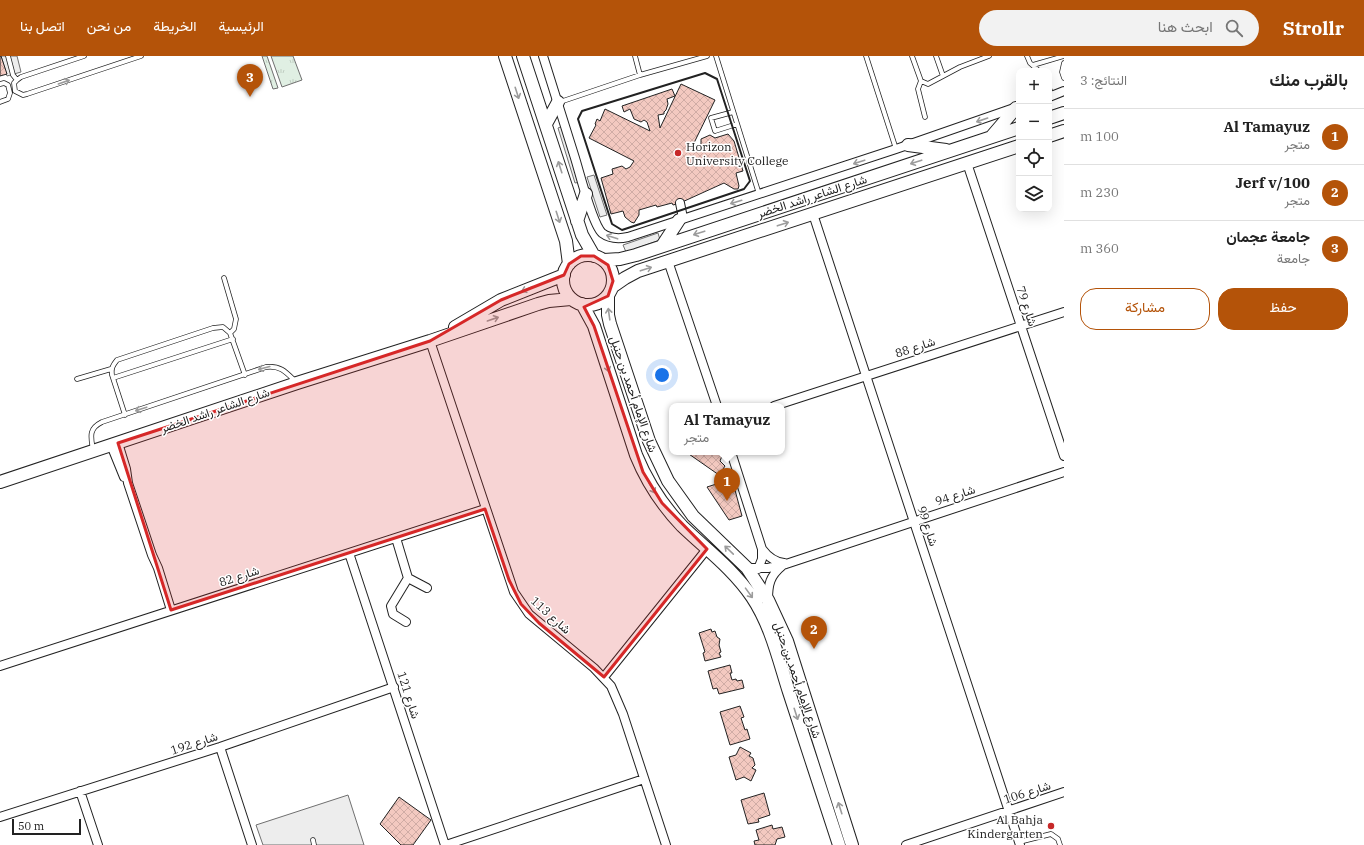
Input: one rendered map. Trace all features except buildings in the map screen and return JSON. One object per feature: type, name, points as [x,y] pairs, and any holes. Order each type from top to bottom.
[{"type":"street","points":[[505,56],[566,242],[569,264]]},
{"type":"street","points":[[523,56],[584,240],[611,270],[613,276],[610,292],[600,302],[591,305],[577,301],[564,288],[564,275],[569,264],[581,256],[599,258]]},
{"type":"street","points":[[543,56],[597,226],[603,233],[611,238],[620,239],[896,149],[1016,107]]},
{"type":"street","points":[[1052,93],[1064,91]]},
{"type":"street","points":[[546,124],[558,102]]},
{"type":"street","points":[[991,137],[1016,108]]},
{"type":"street","points":[[1052,117],[1064,113]]},
{"type":"street","name":"شارع الشاعر راشد الخضر","points":[[599,258],[628,257],[1016,129]]},
{"type":"street","points":[[1052,135],[1064,131]]},
{"type":"street","points":[[908,145],[949,151]]},
{"type":"street","name":"شارع الشاعر راشد الخضر","points":[[610,292],[631,274],[1016,147]]},
{"type":"street","name":"شارع 79","points":[[967,163],[1064,456]]},
{"type":"street","points":[[577,221],[586,194]]},
{"type":"street","points":[[662,246],[681,219],[680,203]]},
{"type":"street","name":"شارع 99","points":[[813,214],[1019,844]]},
{"type":"street","points":[[668,262],[715,403]]},
{"type":"street","name":"شارع الشاعر راشد الخضر","points":[[430,341],[501,300],[564,275]]},
{"type":"street","name":"شارع الإمام أحمد بن حنبل","points":[[610,292],[608,315],[610,324],[649,441],[661,468],[676,494],[693,516],[753,568],[787,640],[852,845]]},
{"type":"street","name":"شارع الشاعر راشد الخضر","points":[[0,482],[297,383],[430,341],[538,304],[549,301],[577,301]]},
{"type":"street","name":"شارع الإمام أحمد بن حنبل","points":[[577,301],[594,326],[636,455],[643,472],[662,503],[682,526],[728,567],[752,597],[762,614],[839,845]]},
{"type":"street","name":"شارع 88","points":[[783,403],[1064,312]]},
{"type":"street","name":"شارع 113","points":[[430,341],[514,592],[521,604],[539,623],[604,677],[611,686],[621,706],[666,845]]},
{"type":"street","points":[[114,444],[121,470],[128,483],[152,555],[158,568],[169,611]]},
{"type":"street","points":[[732,455],[762,549],[772,560],[778,563],[786,564]]},
{"type":"street","name":"شارع 94","points":[[753,568],[768,568],[786,564],[1064,472]]},
{"type":"street","name":"شارع 82","points":[[0,666],[486,509]]},
{"type":"street","points":[[396,538],[408,578],[427,588]]},
{"type":"street","points":[[604,677],[707,549]]},
{"type":"street","points":[[753,568],[762,559],[762,549]]},
{"type":"street","name":"شارع 121","points":[[350,553],[446,845]]},
{"type":"street","name":"شارع 94","points":[[768,600],[768,585],[770,580],[777,570],[786,564]]},
{"type":"street","points":[[406,622],[393,614],[391,606],[408,578]]},
{"type":"street","name":"شارع 192","points":[[0,817],[220,747],[394,687]]},
{"type":"street","points":[[220,747],[252,845]]},
{"type":"street","points":[[446,845],[644,779]]},
{"type":"street","points":[[80,791],[98,845]]},
{"type":"street","name":"شارع 106","points":[[906,845],[1064,792]]},
{"type":"lane","points":[[8,56],[13,75],[17,80]]},
{"type":"lane","points":[[84,56],[17,80],[14,83],[15,91],[23,95],[141,56]]},
{"type":"lane","points":[[635,56],[640,75]]},
{"type":"lane","points":[[558,102],[640,75],[707,56]]},
{"type":"lane","points":[[716,56],[759,194]]},
{"type":"lane","points":[[866,56],[896,149]]},
{"type":"lane","points":[[912,56],[921,81],[928,84],[968,63],[989,56]]},
{"type":"lane","points":[[936,56],[943,76]]},
{"type":"lane","points":[[1027,56],[1036,68]]},
{"type":"lane","points":[[1032,65],[1064,56]]},
{"type":"lane","points":[[1064,63],[1062,72],[1064,78]]},
{"type":"lane","points":[[921,81],[918,85],[918,93],[925,117]]},
{"type":"lane","points":[[0,84],[4,83],[8,85],[10,96],[8,99],[0,102]]},
{"type":"lane","points":[[733,112],[711,118],[715,131],[737,124]]},
{"type":"lane","points":[[224,278],[236,319],[234,329],[230,333]]},
{"type":"lane","points":[[125,415],[113,378],[113,364],[117,360],[213,328],[223,328],[230,333],[245,375]]},
{"type":"lane","points":[[113,378],[233,339]]},
{"type":"lane","points":[[93,451],[91,436],[92,429],[102,422],[266,367],[278,367],[284,370],[297,383]]},
{"type":"lane","points":[[77,379],[112,369]]},
{"type":"lane","points":[[1019,844],[1051,834],[1058,839],[1060,845]]},
{"type":"lane","points":[[312,840],[314,845]]},
{"type":"highlighted area","points":[[581,256],[594,256],[608,265],[613,281],[608,296],[584,307],[594,326],[643,472],[662,503],[707,549],[604,677],[539,623],[521,604],[509,580],[485,509],[171,610],[118,443],[430,341],[501,300],[564,275],[569,264]]},
{"type":"green space","points":[[262,56],[267,56],[278,88],[273,89]]},
{"type":"green space","points":[[271,56],[293,56],[302,80],[282,87]]},
{"type":"shaded area","points":[[1,56],[17,56],[21,72],[7,76]]},
{"type":"shaded area","points":[[563,126],[580,182],[575,183],[558,128]]},
{"type":"shaded area","points":[[594,175],[607,215],[600,217],[587,177]]},
{"type":"shaded area","points":[[658,233],[660,240],[626,252],[623,245]]},
{"type":"shaded area","points":[[348,795],[364,845],[263,845],[256,825]]},
{"type":"wall","points":[[705,73],[717,79],[750,181],[744,189],[622,230],[612,224],[578,119],[582,111],[705,73]]},
{"type":"place","name":"جامعة عجمان","points":[[250,97]]},
{"type":"place","name":"Horizon University College","points":[[678,153]]},
{"type":"place","name":"Al Tamayuz","points":[[727,501]]},
{"type":"place","name":"Jerf v/100","points":[[814,649]]},
{"type":"place","name":"Al Bahja Kindergarten","points":[[1051,826]]}]
